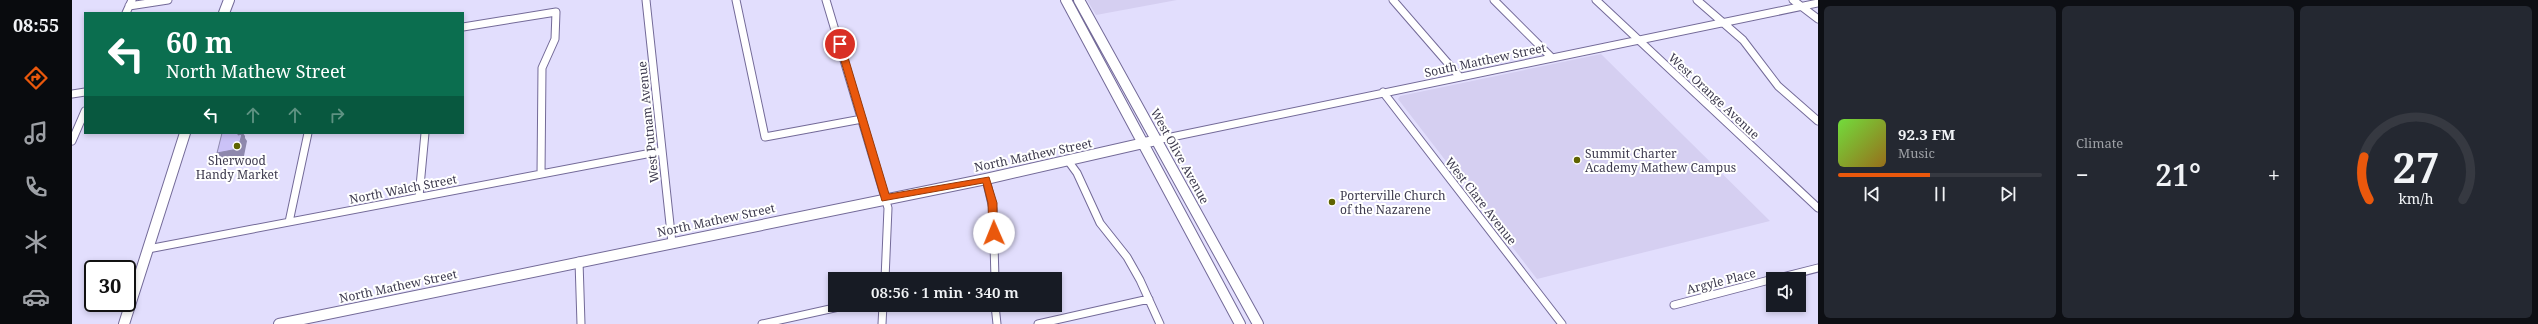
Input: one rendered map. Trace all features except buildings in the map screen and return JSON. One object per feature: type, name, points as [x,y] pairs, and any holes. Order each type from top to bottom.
[{"type":"main road","points":[[224,12],[229,0]]},
{"type":"main road","name":"West Olive Avenue","points":[[1066,0],[1240,324]]},
{"type":"main road","name":"West Olive Avenue","points":[[1079,0],[1258,324]]},
{"type":"main road","points":[[124,324],[186,134]]},
{"type":"main road","name":"North Mathew Street","points":[[279,324],[886,198],[1069,162],[1157,140]]},
{"type":"street","points":[[130,3],[168,0]]},
{"type":"street","name":"West Putnam Avenue","points":[[646,0],[672,242]]},
{"type":"street","points":[[736,0],[765,137],[862,119]]},
{"type":"street","points":[[826,0],[886,198],[889,225],[886,272]]},
{"type":"street","points":[[1393,0],[1460,76]]},
{"type":"street","points":[[1494,0],[1551,58]]},
{"type":"street","name":"West Orange Avenue","points":[[1596,0],[1818,208]]},
{"type":"street","points":[[1697,0],[1750,48],[1778,86],[1818,121]]},
{"type":"street","points":[[1793,0],[1818,19]]},
{"type":"street","name":"South Matthew Street","points":[[1157,140],[1818,3]]},
{"type":"street","points":[[464,27],[556,12],[555,39],[542,68],[541,174]]},
{"type":"street","points":[[72,94],[84,92]]},
{"type":"street","name":"West Clare Avenue","points":[[1383,92],[1562,324]]},
{"type":"street","points":[[72,141],[84,112]]},
{"type":"street","points":[[289,222],[308,134]]},
{"type":"street","points":[[419,197],[425,134]]},
{"type":"street","name":"North Walch Street","points":[[148,249],[662,151]]},
{"type":"street","points":[[1069,162],[1077,173],[1100,223],[1126,257],[1149,298],[1160,324]]},
{"type":"street","points":[[986,179],[993,209],[995,272]]},
{"type":"street","points":[[580,261],[581,324]]},
{"type":"street","name":"Argyle Place","points":[[1802,272],[1818,268]]},
{"type":"street","name":"Argyle Place","points":[[1674,305],[1766,281]]},
{"type":"street","points":[[1038,324],[1149,298]]},
{"type":"street","points":[[762,324],[828,309]]},
{"type":"street","points":[[882,324],[883,312]]},
{"type":"street","points":[[996,312],[997,324]]},
{"type":"shaded area","points":[[1087,0],[1177,0],[1096,15]]},
{"type":"shaded area","name":"Summit Charter Academy Mathew Campus","points":[[1601,54],[1770,221],[1537,279],[1398,99],[1400,96]]},
{"type":"place","name":"Sherwood Handy Market","points":[[237,146]]},
{"type":"place","name":"Summit Charter Academy Mathew Campus","points":[[1577,160]]},
{"type":"place","name":"Porterville Church of the Nazarene","points":[[1332,202]]},
{"type":"route","points":[[840,44],[886,198],[986,179],[993,203],[994,233]]}]
